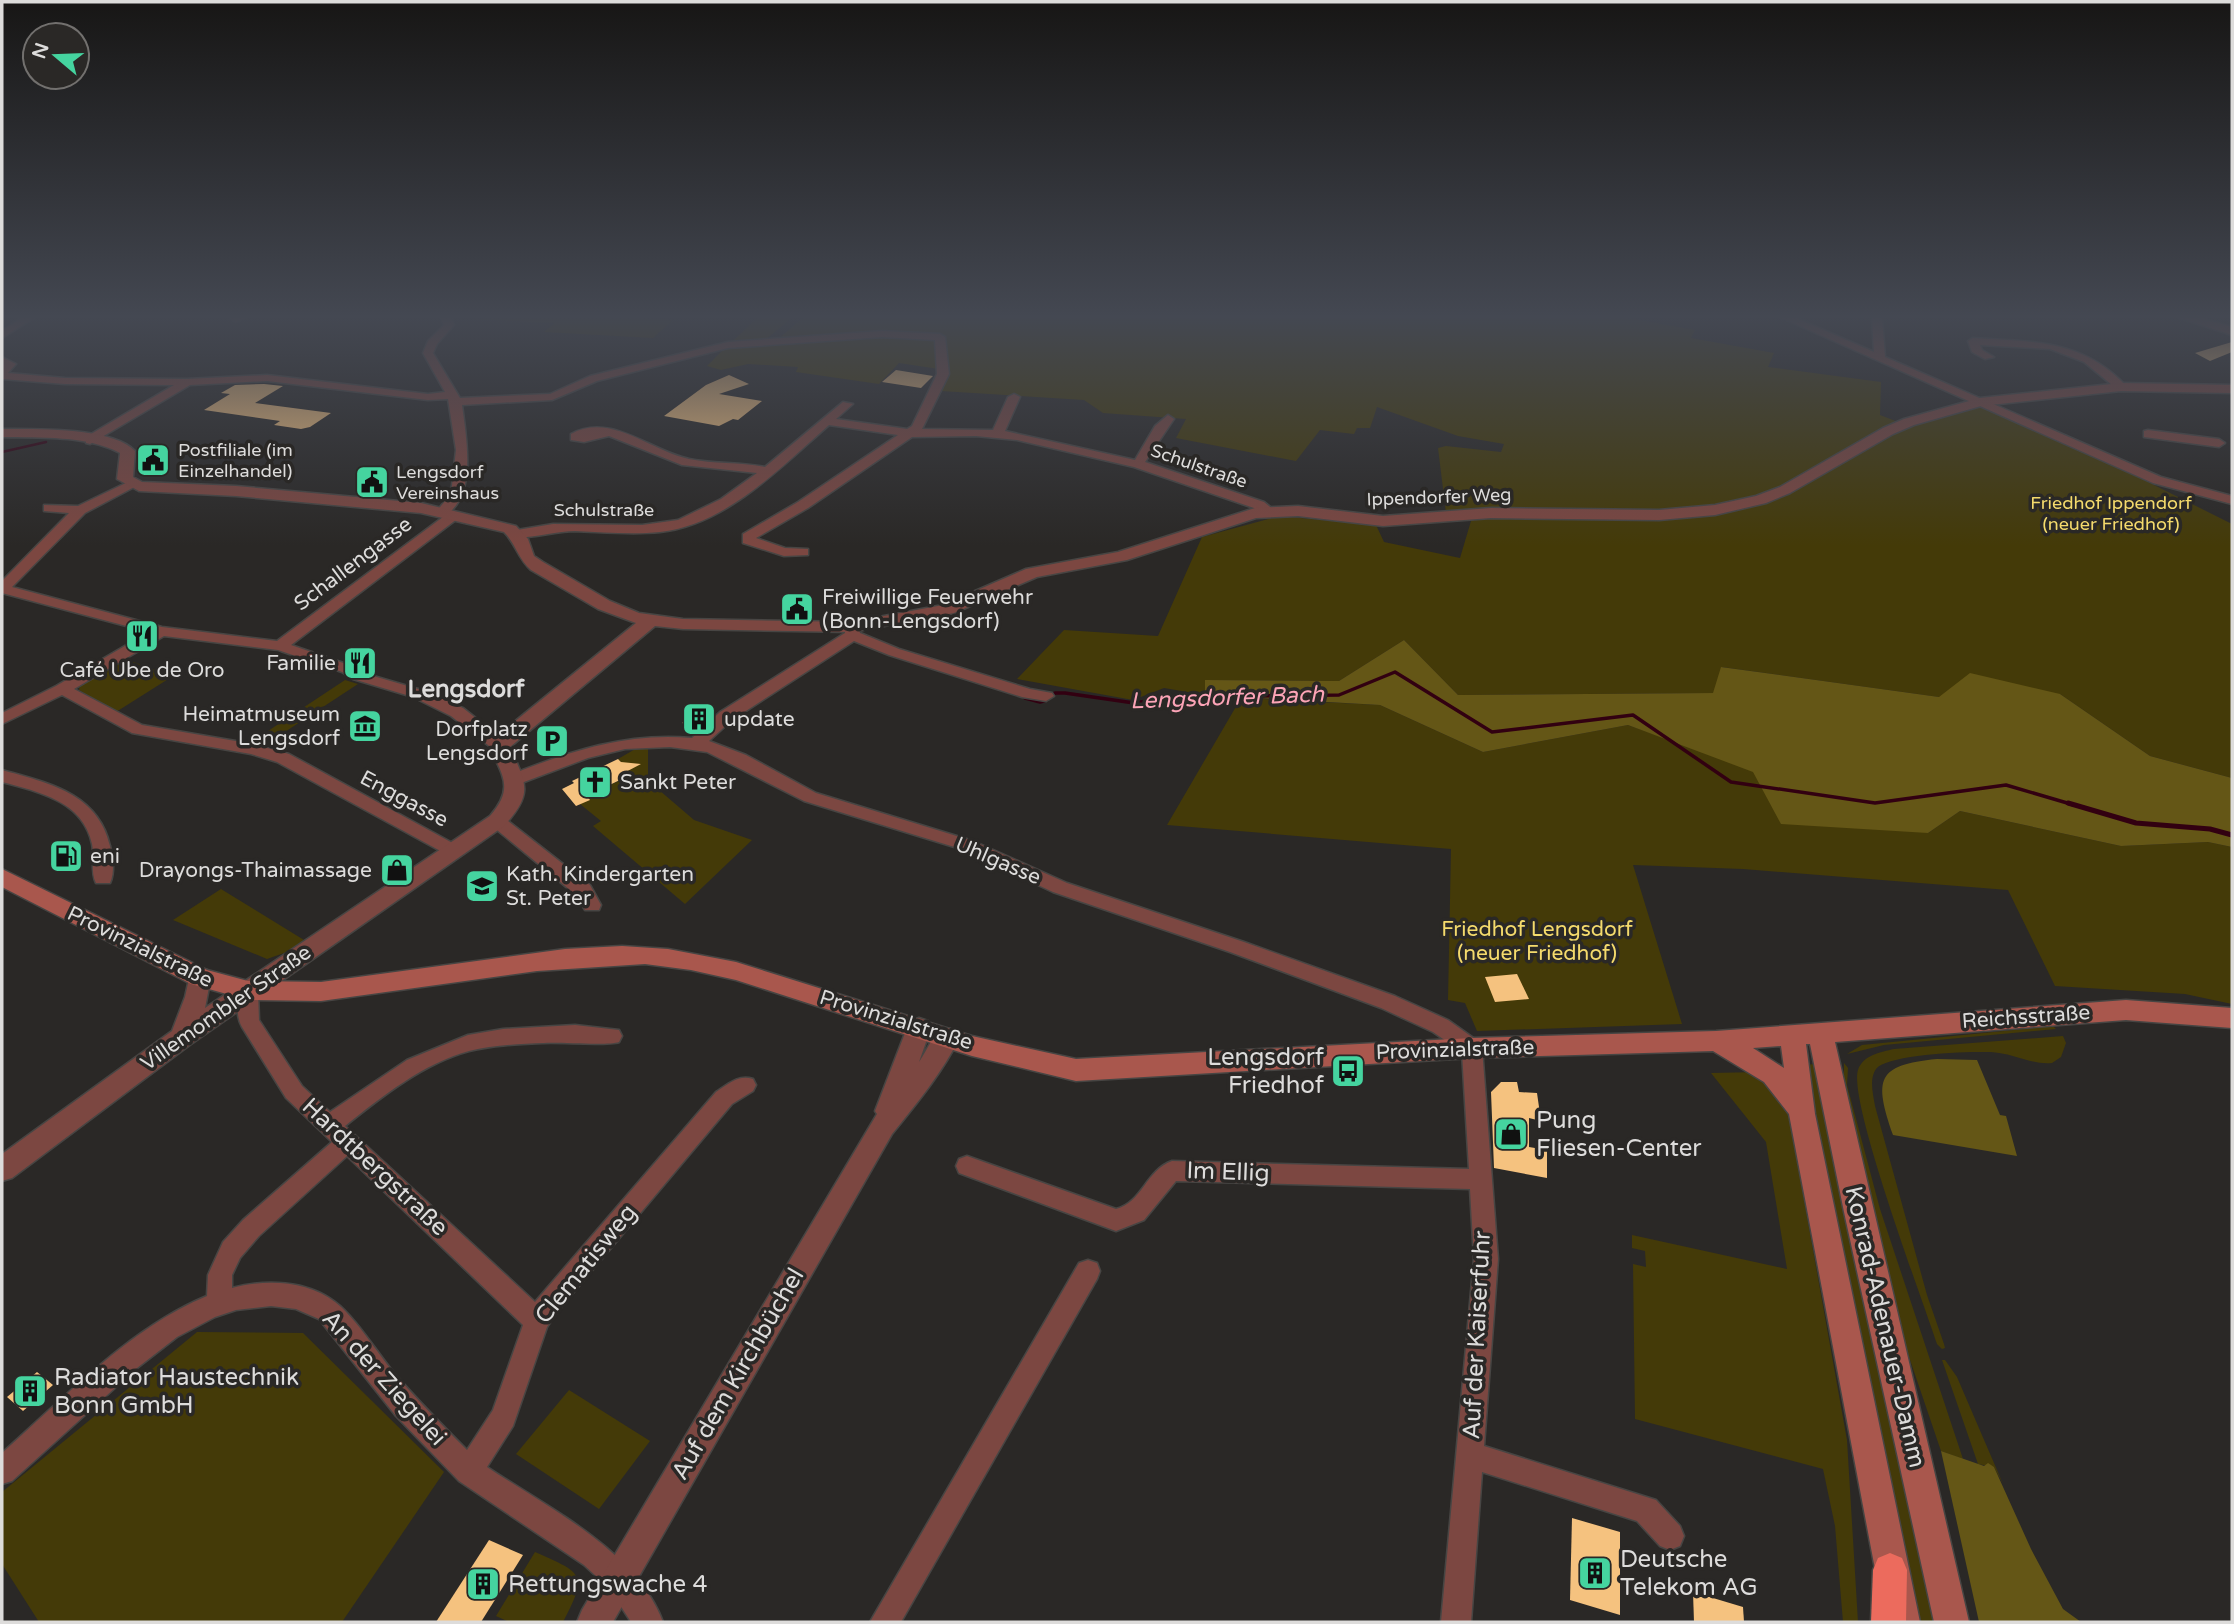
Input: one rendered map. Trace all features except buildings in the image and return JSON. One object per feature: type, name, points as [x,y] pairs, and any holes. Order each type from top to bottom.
[{"type":"highway","points":[[1888,1622],[1891,1570]]},
{"type":"main road","name":"Provinzialstraße","points":[[2,877],[199,977],[223,987],[248,992],[278,995],[326,993],[574,959],[664,957],[704,962],[1052,1066],[1098,1071],[1472,1048],[1716,1041],[1806,1033]]},
{"type":"main road","name":"Reichsstraße","points":[[1806,1033],[2126,1010],[2232,1018]]},
{"type":"main road","name":"Konrad-Adenauer-Damm","points":[[1806,1033],[1802,1114],[1902,1622]]},
{"type":"main road","name":"Konrad-Adenauer-Damm","points":[[1806,1033],[1861,1226],[1952,1622]]},
{"type":"main road","points":[[1716,1041],[1765,1066],[1777,1076],[1790,1089],[1802,1114]]},
{"type":"street","points":[[90,440],[167,394]]},
{"type":"street","points":[[401,394],[453,398],[546,399],[557,394]]},
{"type":"street","points":[[447,515],[457,494],[462,450],[451,394]]},
{"type":"street","points":[[803,552],[784,552],[759,536],[917,428],[936,394]]},
{"type":"street","points":[[1961,394],[2157,480],[2232,500]]},
{"type":"street","name":"Ippendorfer Weg","points":[[696,744],[726,716],[815,660],[853,631],[948,608],[1031,573],[1121,556],[1244,516],[1268,511],[1298,511],[1383,522],[1491,513],[1659,515],[1715,510],[1761,500],[1785,490],[1888,431],[1909,422],[1980,402],[2057,394]]},
{"type":"street","points":[[998,433],[1014,397]]},
{"type":"street","name":"Schulstraße","points":[[516,534],[558,526],[669,527],[729,499],[768,471],[848,404]]},
{"type":"street","points":[[1138,464],[1152,446],[1157,431],[1168,419]]},
{"type":"street","name":"Schulstraße","points":[[826,421],[908,433],[998,433],[1138,464],[1259,505],[1268,511]]},
{"type":"street","points":[[2,433],[116,444],[128,451],[124,476],[134,484]]},
{"type":"street","points":[[608,433],[628,438],[682,461],[741,465],[768,471]]},
{"type":"street","points":[[2148,434],[2228,444]]},
{"type":"street","points":[[2,601],[7,591],[80,510],[134,484],[406,505],[510,528],[516,534],[523,553],[537,566],[617,612],[650,621],[853,631],[894,652],[1028,694],[1046,696]]},
{"type":"street","points":[[49,508],[80,510]]},
{"type":"street","name":"Schallengasse","points":[[280,646],[447,515]]},
{"type":"street","points":[[7,591],[162,631],[280,646],[347,669],[358,676],[419,694],[457,712],[499,745],[516,779],[514,800],[497,821],[583,890],[592,905]]},
{"type":"street","points":[[499,745],[650,621]]},
{"type":"street","points":[[2,719],[62,690],[162,631]]},
{"type":"street","name":"Enggasse","points":[[62,690],[138,729],[253,749],[284,758],[341,792],[452,850]]},
{"type":"street","name":"Uhlgasse","points":[[516,779],[570,757],[614,744],[644,741],[696,744],[722,751],[807,796],[966,845],[1070,891],[1185,928],[1392,1005],[1447,1029],[1472,1048]]},
{"type":"street","points":[[2,776],[65,795],[85,810],[102,841],[103,878]]},
{"type":"street","name":"Villemombler Straße","points":[[2,1169],[182,1037],[497,821]]},
{"type":"street","points":[[182,1037],[197,996],[199,977]]},
{"type":"street","name":"Hardtbergstraße","points":[[248,992],[249,1021],[294,1091],[537,1321]]},
{"type":"street","name":"Auf dem Kirchbüchel","points":[[883,1126],[919,1028]]},
{"type":"street","points":[[330,1125],[349,1109],[448,1049],[488,1039],[591,1032],[612,1036]]},
{"type":"street","name":"Auf dem Kirchbüchel","points":[[594,1622],[883,1126],[930,1067],[948,1037]]},
{"type":"street","name":"Auf der Kaiserfuhr","points":[[1456,1622],[1486,1259],[1472,1048]]},
{"type":"street","name":"Clematisweg","points":[[469,1471],[504,1417],[537,1321],[549,1303],[715,1108],[724,1098],[745,1085]]},
{"type":"street","points":[[219,1301],[220,1275],[231,1250],[251,1228],[316,1172],[348,1140]]},
{"type":"street","name":"Im Ellig","points":[[967,1166],[1116,1220],[1129,1219],[1140,1212],[1162,1177],[1172,1171],[1480,1180]]},
{"type":"street","points":[[885,1622],[1088,1271]]},
{"type":"street","name":"An der Ziegelei","points":[[2,1471],[135,1353],[177,1322],[219,1301],[242,1296],[283,1294],[313,1301],[328,1311],[405,1407],[469,1471],[594,1555],[619,1578]]},
{"type":"street","name":"Auf der Kaiserfuhr","points":[[1470,1455],[1646,1510],[1670,1536]]},
{"type":"street","points":[[619,1578],[648,1622]]},
{"type":"green space","name":"Friedhof Ippendorf (neuer Friedhof)","points":[[985,394],[1881,394],[1880,415],[1898,422],[1968,401],[2138,477],[2232,524],[2232,778],[2150,756],[2060,694],[1939,697],[1722,667],[1714,693],[1458,695],[1404,640],[1339,681],[1206,680],[1205,695],[1164,688],[1133,700],[1017,679],[1064,630],[1158,636],[1202,537],[1279,516],[1376,525],[1384,542],[1460,558],[1471,521],[1446,513],[1438,448],[1446,446],[1501,452],[1504,444],[1458,436],[1377,407],[1370,428],[1357,428],[1354,434],[1320,430],[1296,461],[1176,438],[1186,419],[1103,413],[1084,400]]},
{"type":"green space","points":[[125,659],[173,676],[116,712],[79,690],[80,685]]},
{"type":"green space","points":[[345,680],[358,684],[262,747],[250,743]]},
{"type":"green space","name":"Friedhof Lengsdorf (neuer Friedhof)","points":[[1241,698],[1380,705],[1483,752],[1628,725],[1928,833],[1960,811],[2121,846],[2208,842],[2232,847],[2232,1004],[2185,994],[2055,986],[2008,890],[1743,869],[1633,865],[1682,1024],[1477,1031],[1465,1003],[1448,1000],[1451,849],[1167,825]]},
{"type":"green space","points":[[637,748],[648,748],[648,789],[659,790],[694,820],[752,840],[685,904],[593,826],[601,821],[580,804],[587,796],[623,779],[620,775],[623,764],[618,759]]},
{"type":"green space","points":[[221,889],[304,940],[287,952],[267,959],[173,920]]},
{"type":"green space","points":[[2053,1026],[2056,1029],[1884,1045],[1847,1054],[1862,1045]]},
{"type":"green space","points":[[2063,1036],[2066,1043],[2061,1057],[2052,1063],[2039,1063],[1999,1053],[1954,1053],[1897,1060],[1884,1064],[1874,1073],[1872,1087],[1875,1106],[1927,1295],[1944,1344],[1945,1348],[1942,1349],[1937,1344],[1875,1159],[1858,1089],[1858,1070],[1868,1058],[1894,1049]]},
{"type":"green space","points":[[1844,1063],[1848,1068],[1847,1085],[1880,1209],[1963,1459],[1941,1451],[1907,1351],[1844,1084]]},
{"type":"green space","points":[[1816,1064],[1937,1622],[1918,1622],[1876,1432],[1803,1065]]},
{"type":"green space","points":[[1760,1072],[1786,1099],[1847,1440],[1858,1622],[1843,1622],[1835,1526],[1823,1469],[1635,1419],[1633,1264],[1646,1267],[1645,1251],[1632,1248],[1632,1235],[1787,1269],[1766,1142],[1711,1073]]},
{"type":"green space","points":[[197,1332],[303,1333],[444,1472],[342,1622],[39,1622],[2,1564],[2,1492]]},
{"type":"green space","points":[[1942,1360],[1945,1360],[1957,1377],[2003,1484],[1994,1467],[1978,1464]]},
{"type":"green space","points":[[569,1390],[650,1441],[599,1509],[516,1454]]},
{"type":"green space","points":[[535,1552],[563,1565],[576,1576],[576,1593],[563,1622],[509,1622],[496,1616]]},
{"type":"shaded area","points":[[1404,640],[1458,695],[1713,693],[1721,667],[1939,697],[1970,673],[2060,694],[2150,756],[2232,778],[2232,847],[2208,842],[2121,846],[1960,811],[1928,833],[1781,824],[1753,772],[1628,725],[1483,752],[1380,705],[1205,695],[1205,680],[1339,681]]},
{"type":"shaded area","points":[[1937,1059],[1977,1060],[2000,1115],[2006,1116],[2017,1156],[1893,1135],[1883,1100],[1885,1078],[1891,1071],[1902,1066]]},
{"type":"shaded area","points":[[1941,1451],[1994,1467],[2031,1549],[2063,1609],[2081,1622],[1979,1622]]},
{"type":"waterway","name":"Lengsdorfer Bach","points":[[2,452],[46,442]]},
{"type":"waterway","name":"Lengsdorfer Bach","points":[[1052,696],[1055,693],[1065,693],[1134,703],[1175,697],[1339,695],[1395,672],[1492,732],[1633,715],[1731,782],[1875,803],[2006,785],[2074,805]]},
{"type":"waterway","name":"Lengsdorfer Bach","points":[[1025,698],[1040,702],[1047,700]]},
{"type":"waterway","name":"Lengsdorfer Bach","points":[[2068,803],[2136,823],[2210,829],[2232,835]]},
{"type":"place","name":"Postfiliale (im Einzelhandel)","points":[[153,460]]},
{"type":"place","name":"Lengsdorf Vereinshaus","points":[[372,482]]},
{"type":"place","name":"Freiwillige Feuerwehr (Bonn-Lengsdorf)","points":[[797,609]]},
{"type":"place","name":"Café Ube de Oro","points":[[142,636]]},
{"type":"place","name":"Familie","points":[[360,663]]},
{"type":"place","name":"update","points":[[699,719]]},
{"type":"place","name":"Heimatmuseum Lengsdorf","points":[[365,726]]},
{"type":"place","name":"Dorfplatz Lengsdorf","points":[[552,741]]},
{"type":"place","name":"Sankt Peter","points":[[595,782]]},
{"type":"place","name":"eni","points":[[66,856]]},
{"type":"place","name":"Drayongs-Thaimassage","points":[[397,870]]},
{"type":"place","name":"Kath. Kindergarten St. Peter","points":[[482,886]]},
{"type":"place","name":"Lengsdorf Friedhof","points":[[1348,1071]]},
{"type":"place","name":"Pung Fliesen-Center","points":[[1511,1134]]},
{"type":"place","name":"Radiator Haustechnik Bonn GmbH","points":[[30,1391]]},
{"type":"place","name":"Deutsche Telekom AG","points":[[1595,1573]]},
{"type":"place","name":"Rettungswache 4","points":[[483,1584]]},
{"type":"district","name":"Lengsdorf","points":[[466,689]]}]
